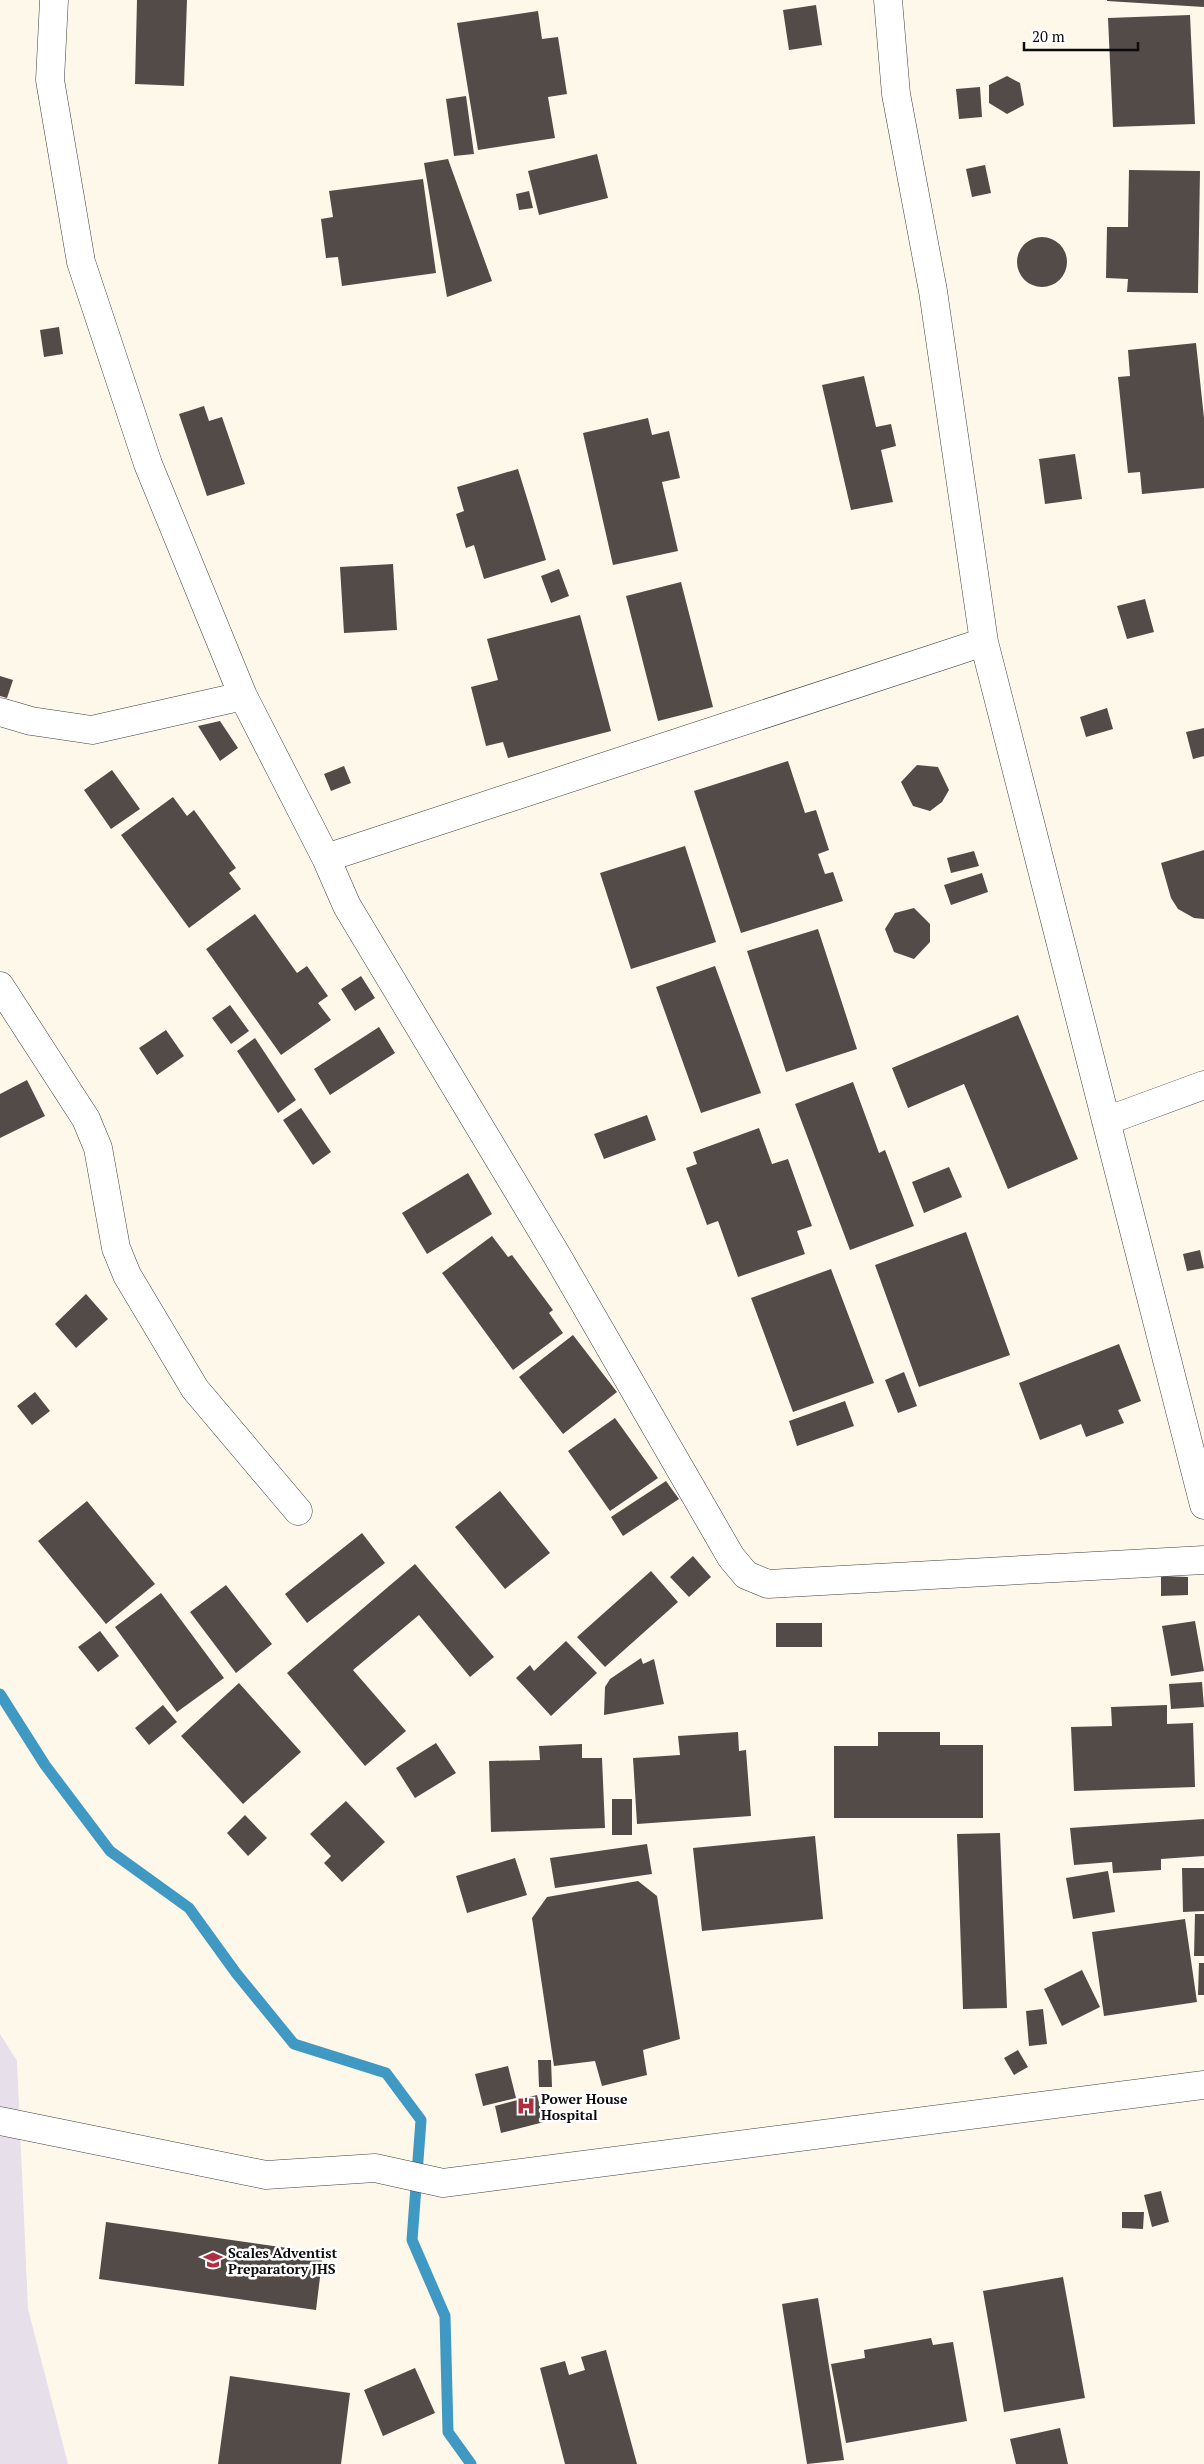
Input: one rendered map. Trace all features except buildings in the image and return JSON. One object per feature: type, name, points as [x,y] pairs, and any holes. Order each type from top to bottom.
[{"type":"street","points":[[54,0],[50,80],[81,262],[148,464],[243,696],[326,858],[347,906],[556,1254],[731,1557],[746,1575],[768,1584],[1204,1560]]},
{"type":"street","points":[[888,0],[896,94],[933,291],[984,642],[1204,1505]]},
{"type":"street","points":[[326,858],[984,642]]},
{"type":"street","points":[[0,712],[31,721],[92,730],[243,696]]},
{"type":"street","points":[[0,986],[86,1119],[98,1148],[116,1248],[128,1275],[195,1389],[298,1511]]},
{"type":"street","points":[[1106,1121],[1204,1085]]},
{"type":"street","points":[[0,2121],[266,2175],[375,2168],[443,2183],[1204,2084]]},
{"type":"shaded area","points":[[0,2034],[17,2061],[28,2309],[68,2464],[0,2464]]},
{"type":"waterway","points":[[0,1694],[45,1765],[110,1851],[189,1908],[236,1973],[294,2044],[386,2073],[421,2120],[412,2240],[445,2316],[448,2432],[471,2464]]},
{"type":"place","name":"Power House Hospital","points":[[526,2106]]},
{"type":"place","name":"Scales Adventist Preparatory JHS","points":[[213,2260]]}]
